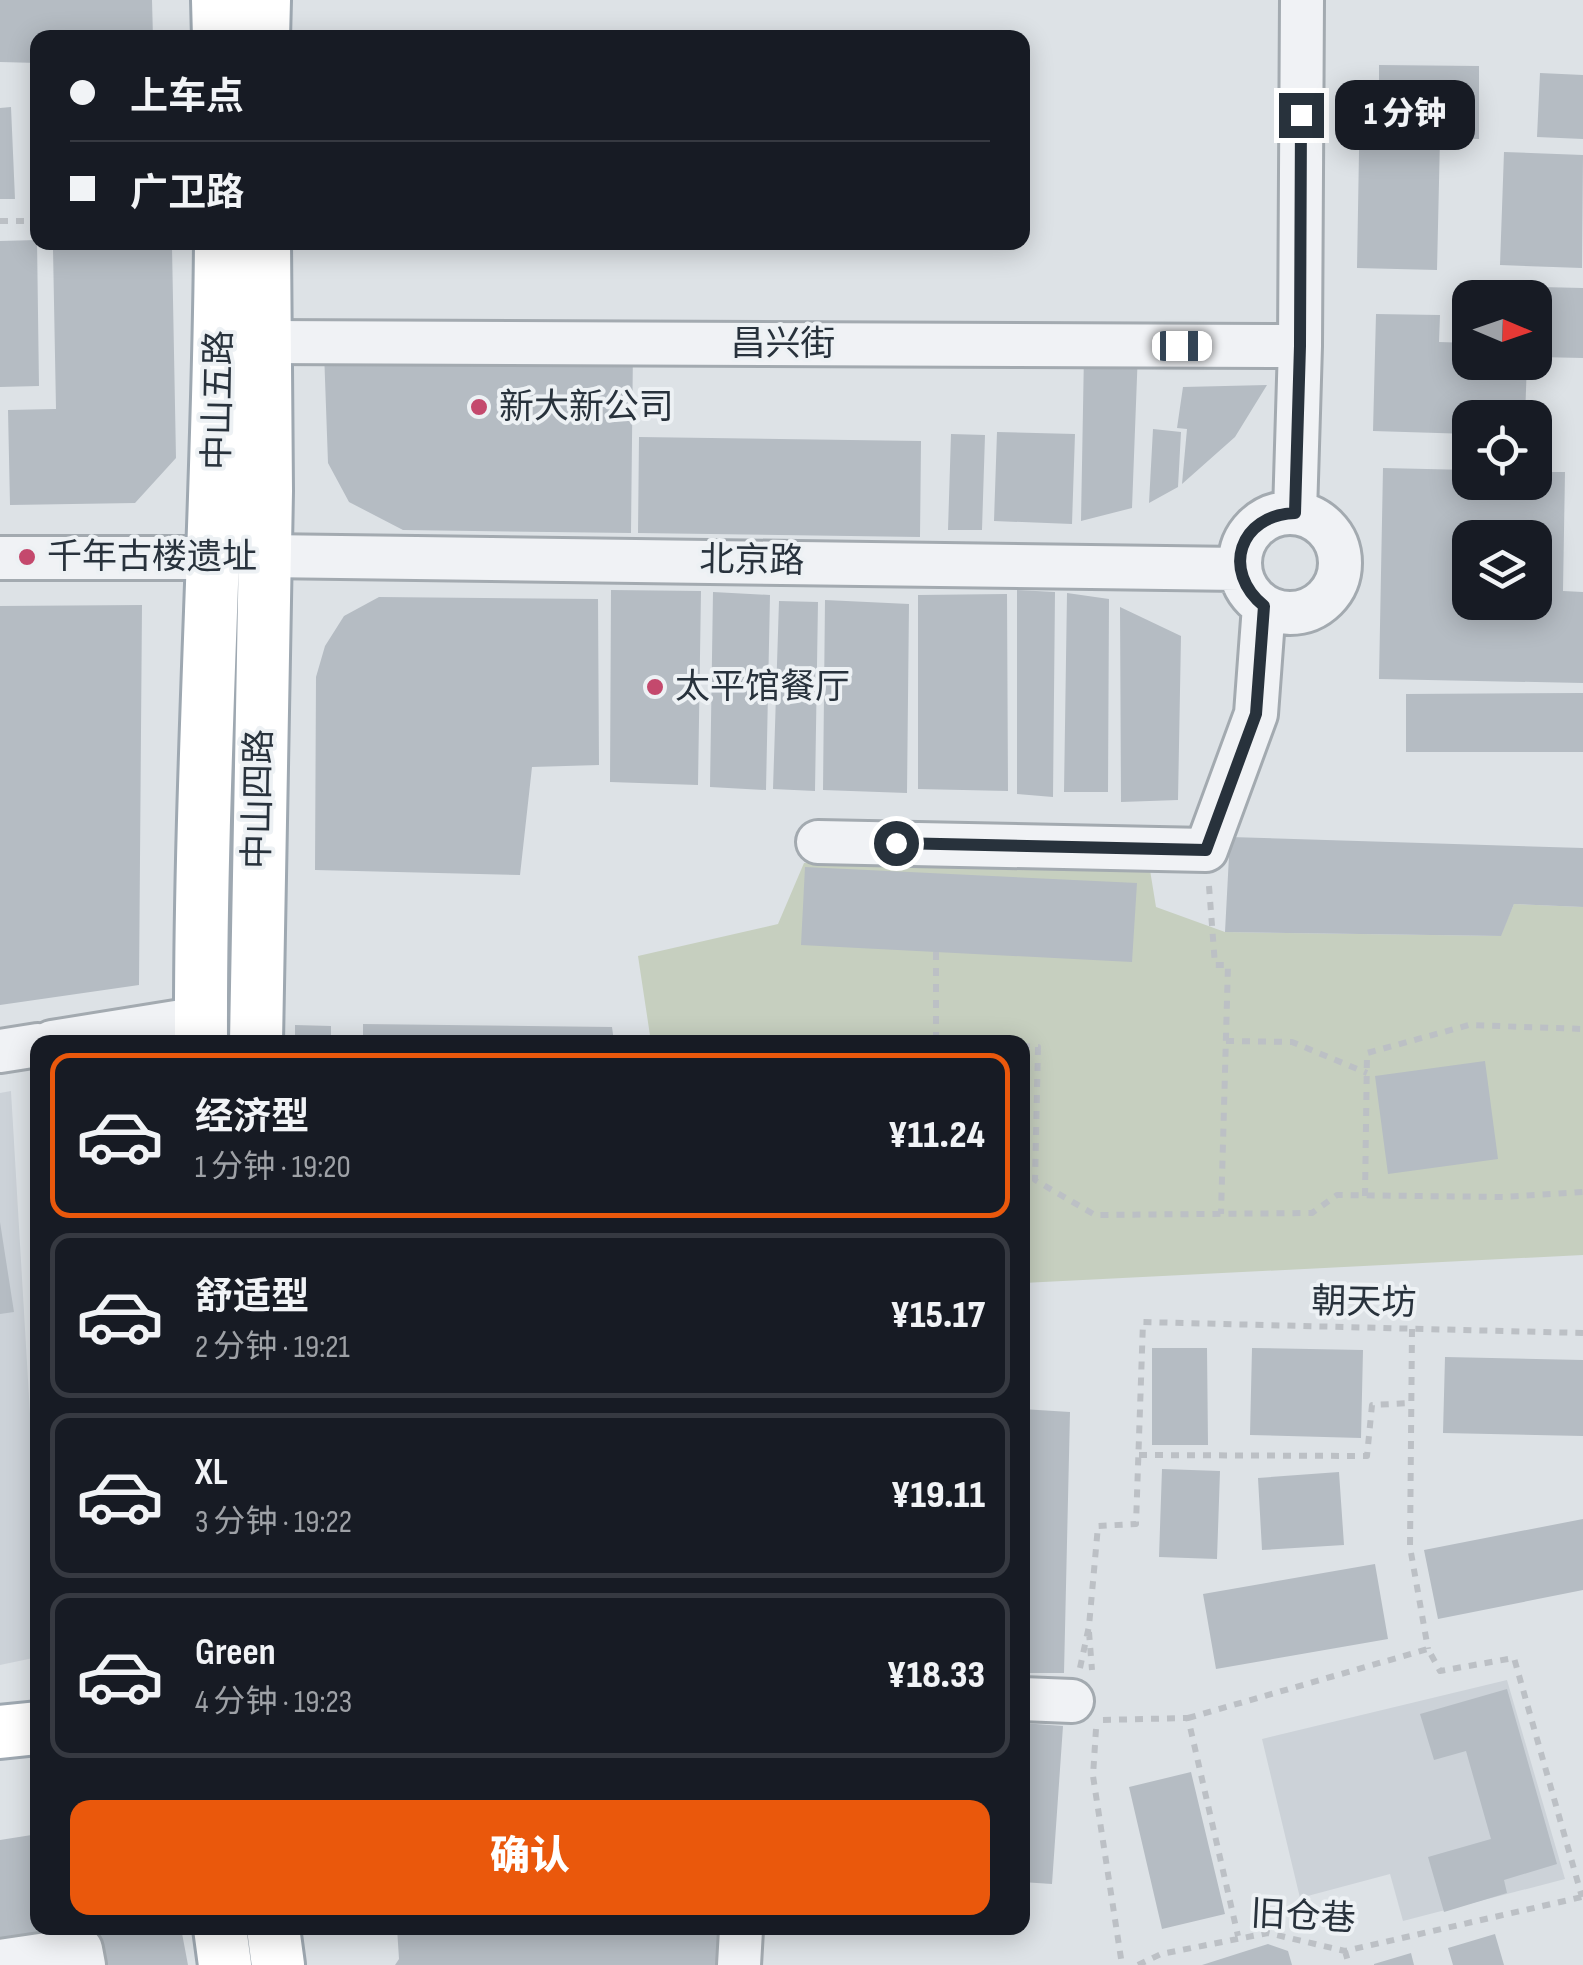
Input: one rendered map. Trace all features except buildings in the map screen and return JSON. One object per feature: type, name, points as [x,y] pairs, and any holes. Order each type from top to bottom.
[{"type":"main road","points":[[218,0],[219,30]]},
{"type":"main road","points":[[263,30],[264,0]]},
{"type":"main road","name":"中山五路","points":[[221,250],[240,557]]},
{"type":"main road","name":"中山五路","points":[[240,557],[264,342],[264,250]]},
{"type":"main road","name":"中山四路","points":[[201,1030],[206,702],[240,557]]},
{"type":"main road","name":"中山四路","points":[[240,557],[256,1035]]},
{"type":"main road","points":[[0,1732],[30,1729]]},
{"type":"main road","points":[[0,1768],[30,1765]]},
{"type":"main road","points":[[221,1935],[225,1965]]},
{"type":"main road","points":[[274,1935],[278,1965]]},
{"type":"street","points":[[1295,513],[1302,0]]},
{"type":"street","name":"昌兴街","points":[[264,342],[1300,346]]},
{"type":"street","points":[[1280,513],[1295,513],[1322,524],[1338,550],[1337,579],[1330,592],[1307,610],[1278,612],[1264,606],[1244,584],[1240,570],[1245,540],[1254,527],[1280,513]]},
{"type":"street","name":"北京路","points":[[0,558],[240,557],[1240,570]]},
{"type":"street","points":[[818,842],[1206,850],[1256,714],[1264,606]]},
{"type":"street","points":[[139,1035],[201,1030]]},
{"type":"street","points":[[0,1051],[30,1046]]},
{"type":"street","points":[[1030,1699],[1087,1701]]},
{"type":"street","points":[[0,1960],[81,1949],[84,1965]]},
{"type":"path","points":[[0,221],[30,221]]},
{"type":"path","points":[[1206,850],[1215,964],[1228,964],[1221,1214]]},
{"type":"path","points":[[936,952],[936,1035]]},
{"type":"path","points":[[1365,1196],[1367,1054],[1469,1025],[1583,1029]]},
{"type":"path","points":[[1226,1040],[1292,1042],[1366,1073]]},
{"type":"path","points":[[1030,1046],[1038,1047],[1035,1180],[1094,1215],[1312,1213],[1337,1195],[1503,1197],[1583,1192]]},
{"type":"path","name":"朝天坊","points":[[1138,1456],[1143,1322],[1583,1333]]},
{"type":"path","points":[[1412,1329],[1410,1547],[1428,1648],[1440,1672],[1514,1658],[1582,1897]]},
{"type":"path","points":[[1122,1965],[1087,1701],[1098,1526],[1136,1524],[1138,1456],[1367,1456],[1372,1405],[1412,1403]]},
{"type":"path","points":[[1087,1701],[1188,1718],[1428,1648]]},
{"type":"path","points":[[1188,1718],[1238,1936]]},
{"type":"path","name":"旧仓巷","points":[[1138,1965],[1161,1954],[1268,1932],[1345,1951],[1582,1897]]},
{"type":"path","points":[[1345,1951],[1349,1965]]},
{"type":"shaded area","points":[[11,1091],[30,1414],[30,1659],[0,1665],[0,1093]]},
{"type":"shaded area","points":[[1507,1680],[1565,1879],[1403,1921],[1390,1874],[1300,1898],[1262,1739]]},
{"type":"green space","points":[[804,863],[1150,870],[1156,907],[1225,932],[1500,936],[1514,904],[1583,907],[1583,1255],[1030,1283],[1030,1035],[650,1035],[638,956],[778,924]]},
{"type":"place","name":"新大新公司","points":[[479,407]]},
{"type":"place","name":"千年古楼遗址","points":[[27,557]]},
{"type":"place","name":"太平馆餐厅","points":[[655,687]]},
{"type":"route","points":[[896,843],[1206,850],[1256,714],[1264,606],[1244,584],[1240,554],[1254,527],[1280,513],[1295,513],[1301,115]]}]
